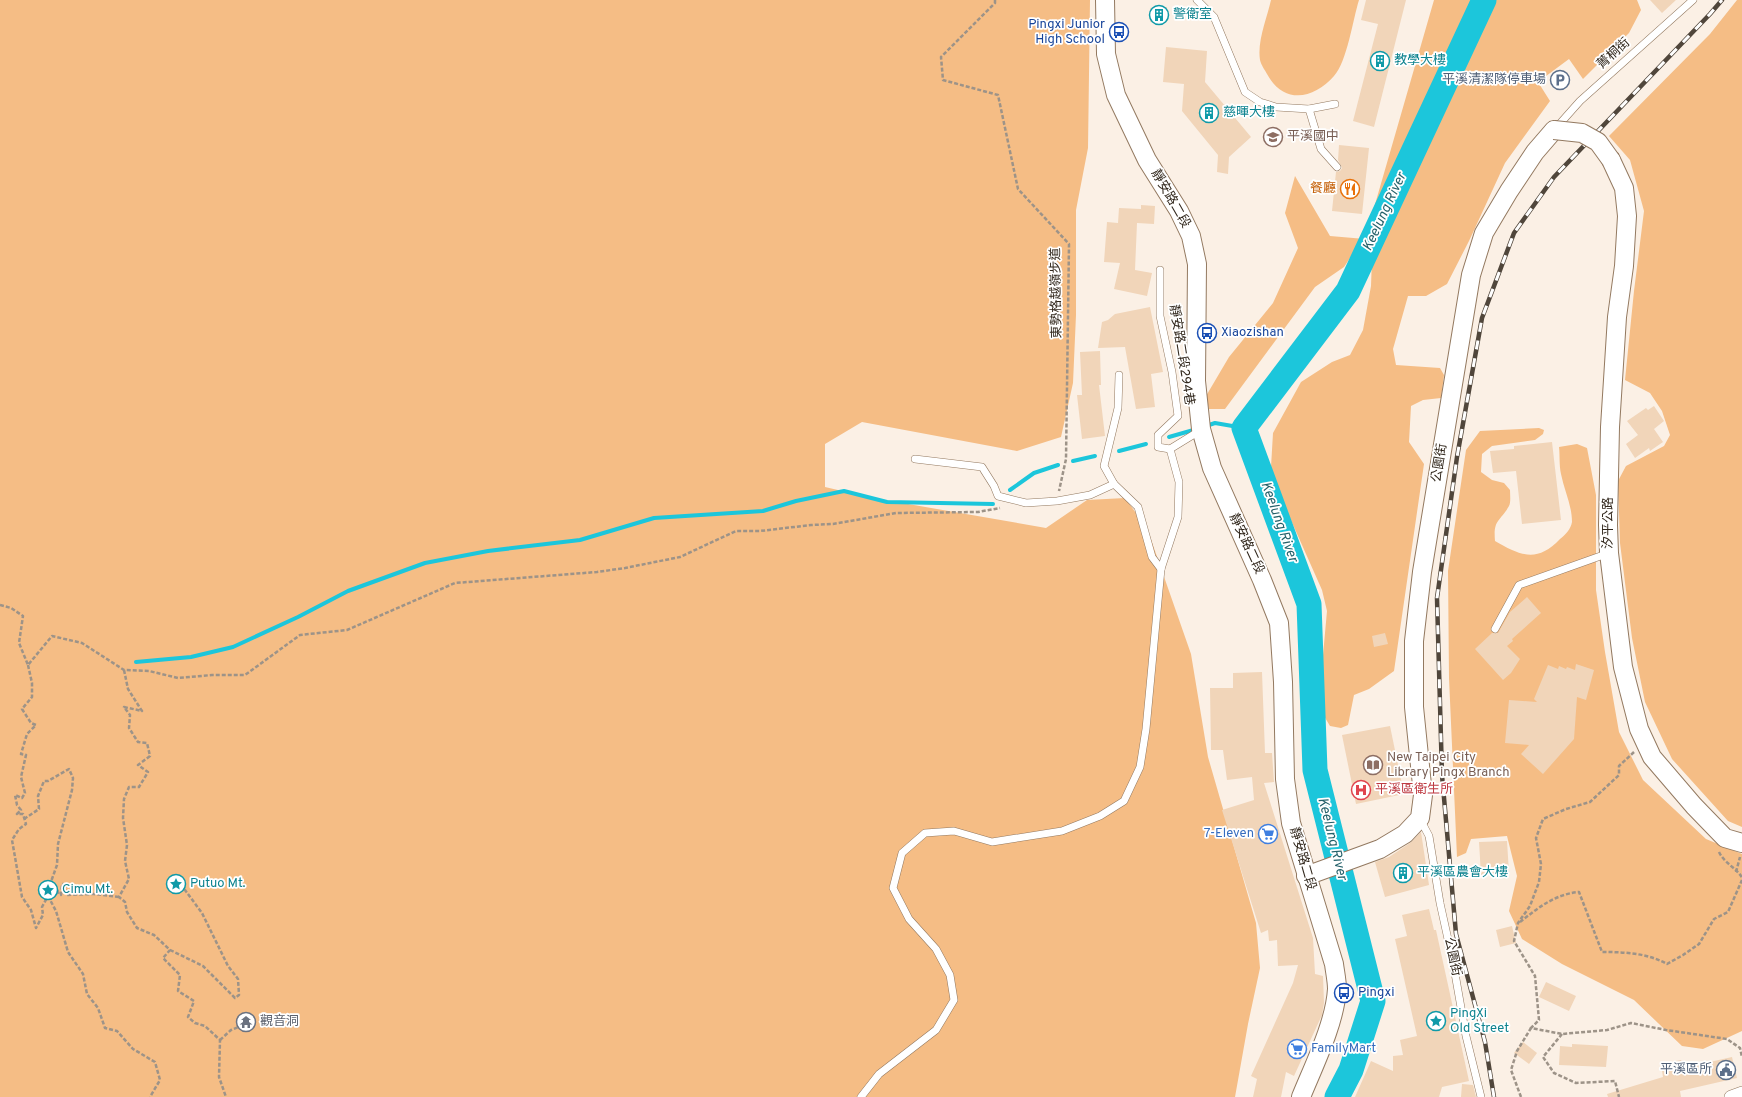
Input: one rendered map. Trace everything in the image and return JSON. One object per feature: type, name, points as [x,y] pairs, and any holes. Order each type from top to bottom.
[{"type":"street","name":"靜安路二段","points":[[1105,0],[1106,54],[1116,95],[1147,160],[1179,211],[1191,236],[1197,264],[1196,381],[1201,424],[1212,468],[1262,580],[1279,623],[1283,682],[1285,779],[1291,823],[1334,964],[1337,987],[1335,1008],[1303,1097]]},
{"type":"street","name":"汐平公路","points":[[1554,130],[1582,134],[1598,142],[1611,160],[1624,188],[1627,216],[1624,266],[1617,317],[1611,419],[1609,553],[1623,667],[1639,729],[1652,757],[1694,806],[1725,838],[1742,843]]},
{"type":"street","name":"公園街","points":[[1420,818],[1423,795],[1414,707],[1414,641],[1422,572],[1472,275],[1484,233],[1535,152],[1554,130]]},
{"type":"street","points":[[1306,876],[1380,849],[1406,834],[1420,818]]},
{"type":"street","points":[[1731,1097],[1742,1093]]},
{"type":"lane","points":[[1197,0],[1214,17],[1245,92],[1260,102],[1276,107],[1309,109],[1335,104]]},
{"type":"lane","name":"菁桐街","points":[[1554,130],[1580,101],[1694,0]]},
{"type":"lane","points":[[1309,109],[1321,149],[1337,167]]},
{"type":"lane","name":"靜安路二段294巷","points":[[1160,270],[1160,316],[1172,372],[1178,416],[1158,435],[1158,447],[1170,450]]},
{"type":"lane","points":[[1119,375],[1118,408],[1104,466],[1114,484],[1138,507],[1152,557],[1161,569]]},
{"type":"lane","points":[[861,1097],[879,1074],[913,1050],[936,1030],[954,1000],[950,975],[936,949],[909,919],[892,888],[902,853],[925,833],[954,831],[992,842],[1062,831],[1100,816],[1124,801],[1140,767],[1145,736],[1161,569],[1178,516],[1179,482],[1170,450],[1201,424]]},
{"type":"lane","points":[[915,460],[982,467],[994,486],[998,496],[1026,503],[1057,501],[1090,496],[1114,484]]},
{"type":"lane","points":[[1495,629],[1519,585],[1609,553]]},
{"type":"lane","name":"公園街","points":[[1420,818],[1429,836],[1440,903],[1453,962],[1466,1036],[1481,1097]]},
{"type":"path","name":"東勢格越嶺步道","points":[[995,0],[995,2],[941,57],[943,80],[998,95],[1018,189],[1069,244],[1066,459],[1057,501]]},
{"type":"path","points":[[28,665],[52,636],[82,643],[124,670],[149,672],[178,678],[212,675],[245,675],[265,662],[300,635],[347,630],[455,583],[597,572],[625,568],[680,557],[736,531],[760,531],[833,524],[896,513],[978,512],[1026,503]]},
{"type":"path","points":[[0,605],[11,608],[23,616],[19,643],[28,665],[32,683],[32,698],[22,709],[31,723],[36,725],[27,734],[21,754],[26,755],[21,777],[25,793],[22,798],[15,795],[17,805],[21,810],[17,814],[23,814],[26,824],[19,829],[12,840],[22,898],[31,910],[36,928],[43,915],[42,906],[48,896]]},
{"type":"path","points":[[119,897],[130,879],[125,861],[127,845],[123,818],[124,798],[129,787],[139,787],[148,772],[138,765],[150,756],[147,743],[138,742],[129,728],[130,714],[124,707],[142,711],[128,689],[124,670]]},
{"type":"path","points":[[1521,1097],[1511,1070],[1517,1051],[1531,1028],[1539,1020],[1535,976],[1514,940],[1518,923],[1530,906],[1539,882],[1541,864],[1536,838],[1543,819],[1566,809],[1590,802],[1619,774],[1619,766],[1637,748],[1646,756],[1652,757]]},
{"type":"path","points":[[24,820],[39,809],[38,796],[44,781],[48,781],[69,769],[73,778],[72,790],[58,844],[57,865],[48,890]]},
{"type":"path","points":[[1518,923],[1549,902],[1566,893],[1579,892],[1602,952],[1624,952],[1645,956],[1667,964],[1699,944],[1714,919],[1728,912],[1742,879],[1741,876],[1721,856],[1717,848],[1725,838]]},
{"type":"path","points":[[1736,872],[1742,851]]},
{"type":"path","points":[[150,1097],[160,1080],[155,1062],[134,1049],[117,1031],[105,1028],[98,1008],[87,994],[83,974],[68,952],[56,911],[48,896],[48,890],[55,885],[59,894],[61,894],[63,884],[67,895],[94,894],[119,897],[125,902],[127,912],[137,928],[154,935],[170,950],[203,966],[235,998],[239,995],[238,979],[228,966],[202,913],[186,890],[176,884]]},
{"type":"path","points":[[170,950],[163,958],[180,975],[178,991],[194,1001],[188,1017],[195,1023],[205,1026],[220,1040]]},
{"type":"path","points":[[1531,1028],[1562,1034],[1608,1030],[1631,1023],[1727,1039],[1740,1048],[1742,1057]]},
{"type":"path","points":[[226,1097],[219,1077],[220,1040],[231,1030],[246,1024]]},
{"type":"path","points":[[1562,1034],[1544,1057],[1554,1073],[1576,1083],[1615,1081],[1619,1097]]},
{"type":"shaded area","points":[[0,0],[1090,0],[1088,148],[1076,210],[1076,315],[1073,383],[1061,437],[1017,451],[862,422],[825,444],[825,487],[868,497],[1046,528],[1087,500],[1125,498],[1147,528],[1191,654],[1208,757],[1256,923],[1260,968],[1235,1097],[0,1097]]},
{"type":"shaded area","points":[[1271,0],[1359,0],[1343,61],[1334,76],[1317,90],[1308,94],[1299,95],[1282,91],[1274,84],[1262,66],[1259,53],[1260,45]]},
{"type":"shaded area","points":[[1434,0],[1637,0],[1641,10],[1629,33],[1583,79],[1569,59],[1538,82],[1550,101],[1505,163],[1469,241],[1447,284],[1426,296],[1408,296],[1393,349],[1396,365],[1440,368],[1444,375],[1441,398],[1423,400],[1411,406],[1409,442],[1424,464],[1394,671],[1369,689],[1354,695],[1348,725],[1341,728],[1330,726],[1324,716],[1321,677],[1327,611],[1322,590],[1282,500],[1271,467],[1273,433],[1301,382],[1332,362],[1350,355],[1363,330],[1371,286],[1372,258],[1352,255],[1344,267],[1315,287],[1225,409],[1209,409],[1206,396],[1229,357],[1273,303],[1298,248],[1285,213],[1295,176],[1330,236],[1365,239]]},
{"type":"shaded area","points":[[1737,0],[1742,0],[1742,827],[1728,821],[1672,759],[1645,702],[1632,638],[1620,543],[1618,481],[1626,466],[1664,446],[1670,435],[1662,411],[1650,393],[1625,380],[1644,211],[1630,160],[1609,136],[1710,34]]},
{"type":"shaded area","points":[[1539,428],[1544,430],[1543,434],[1535,440],[1492,446],[1482,454],[1481,472],[1492,480],[1504,483],[1510,490],[1510,504],[1496,524],[1495,541],[1513,550],[1529,555],[1544,552],[1564,536],[1571,525],[1572,516],[1560,471],[1559,447],[1577,444],[1587,448],[1596,495],[1596,590],[1619,732],[1643,780],[1706,839],[1742,854],[1742,1031],[1703,1049],[1682,1046],[1634,1000],[1562,964],[1522,939],[1509,911],[1517,876],[1507,836],[1471,839],[1466,853],[1457,857],[1449,678],[1448,571],[1466,450],[1480,431]]},
{"type":"building","name":"教學大樓","points":[[1366,0],[1406,0],[1374,127],[1353,121],[1378,24],[1361,20]]},
{"type":"building","points":[[1650,0],[1676,0],[1662,13]]},
{"type":"building","name":"警衛室","points":[[1167,7],[1168,21],[1150,22],[1150,8]]},
{"type":"building","name":"慈暉大樓","points":[[1166,47],[1207,51],[1205,82],[1251,137],[1229,157],[1228,174],[1217,172],[1218,155],[1182,111],[1184,84],[1163,82]]},
{"type":"building","name":"餐廳","points":[[1339,145],[1369,148],[1362,214],[1332,211],[1336,172],[1340,171],[1342,168],[1338,160]]},
{"type":"building","points":[[1141,205],[1155,206],[1154,224],[1137,223],[1135,270],[1152,273],[1147,296],[1114,289],[1120,263],[1104,262],[1107,222],[1118,223],[1119,208],[1141,209]]},
{"type":"building","points":[[1150,307],[1163,372],[1151,374],[1155,407],[1136,409],[1125,347],[1098,348],[1102,322],[1108,320],[1115,314]]},
{"type":"building","points":[[1100,351],[1101,385],[1099,385],[1105,436],[1082,439],[1077,395],[1082,395],[1080,352]]},
{"type":"building","points":[[1654,406],[1664,421],[1654,429],[1663,442],[1650,451],[1649,448],[1635,458],[1626,444],[1638,435],[1627,421],[1646,408],[1648,410]]},
{"type":"building","points":[[1552,442],[1561,520],[1522,524],[1516,471],[1493,473],[1490,451],[1514,449],[1514,446]]},
{"type":"building","points":[[1527,597],[1541,613],[1512,639],[1513,641],[1507,646],[1520,659],[1511,673],[1503,680],[1475,649],[1492,633],[1498,633],[1510,612]]},
{"type":"building","points":[[1385,633],[1388,644],[1374,647],[1372,636]]},
{"type":"building","points":[[1576,664],[1594,670],[1586,700],[1577,697],[1574,739],[1543,774],[1521,754],[1529,745],[1505,743],[1509,700],[1537,702],[1534,699],[1548,665],[1558,669],[1559,666],[1566,669],[1567,667],[1575,670]]},
{"type":"building","points":[[1262,672],[1265,753],[1272,753],[1274,782],[1264,783],[1313,938],[1315,974],[1323,976],[1324,1003],[1322,1015],[1294,1076],[1286,1072],[1281,1097],[1253,1097],[1257,1079],[1251,1076],[1293,983],[1298,965],[1278,966],[1277,940],[1269,941],[1268,930],[1261,933],[1222,810],[1254,800],[1252,777],[1227,780],[1223,750],[1211,750],[1210,688],[1233,688],[1233,673]]},
{"type":"building","name":"New Taipei City Library Pingx Branch","points":[[1390,726],[1404,794],[1356,804],[1342,735]]},
{"type":"building","name":"平溪區農會大樓","points":[[1421,832],[1429,885],[1385,897],[1375,862],[1389,857],[1410,843]]},
{"type":"building","points":[[1507,841],[1509,873],[1481,875],[1479,842]]},
{"type":"building","points":[[1429,909],[1434,930],[1436,930],[1469,1081],[1442,1087],[1439,1097],[1355,1097],[1371,1061],[1393,1071],[1393,1056],[1403,1055],[1400,1040],[1417,1036],[1395,939],[1407,936],[1402,915]]},
{"type":"building","points":[[1512,926],[1516,943],[1500,947],[1496,930]]},
{"type":"building","points":[[1546,982],[1576,996],[1569,1011],[1539,997]]},
{"type":"building","points":[[1523,1042],[1537,1053],[1529,1064],[1514,1053]]},
{"type":"building","points":[[1572,1044],[1608,1046],[1606,1067],[1559,1065],[1560,1046],[1572,1047]]},
{"type":"building","points":[[1732,1057],[1737,1078],[1680,1091],[1681,1097],[1608,1097],[1607,1094],[1663,1077],[1661,1064],[1681,1060],[1683,1068]]},
{"type":"building","points":[[1462,1084],[1473,1085],[1476,1097],[1461,1097]]},
{"type":"waterway","name":"Keelung River","points":[[1337,1097],[1351,1070],[1373,1001],[1315,770],[1309,604],[1244,428],[1348,291],[1484,0]]},
{"type":"waterway","points":[[1206,426],[1215,423],[1244,428]]},
{"type":"waterway","points":[[1169,437],[1197,429]]},
{"type":"waterway","points":[[1119,451],[1146,444]]},
{"type":"waterway","points":[[1073,461],[1095,456]]},
{"type":"waterway","points":[[1010,490],[1034,473],[1058,465]]},
{"type":"waterway","points":[[136,662],[191,657],[233,647],[298,617],[348,591],[425,563],[488,551],[580,540],[654,518],[763,511],[796,501],[844,491],[887,502],[993,504]]},
{"type":"railway","points":[[1494,1097],[1485,1042],[1456,934],[1442,775],[1437,598],[1457,457],[1482,318],[1514,233],[1554,177],[1722,0]]},
{"type":"place","name":"警衛室","points":[[1159,15]]},
{"type":"place","name":"Pingxi Junior High School","points":[[1119,32]]},
{"type":"place","name":"教學大樓","points":[[1380,61]]},
{"type":"place","name":"平溪清潔隊停車場","points":[[1560,80]]},
{"type":"place","name":"慈暉大樓","points":[[1209,113]]},
{"type":"place","name":"平溪國中","points":[[1273,137]]},
{"type":"place","name":"餐廳","points":[[1350,189]]},
{"type":"place","name":"Xiaozishan","points":[[1207,333]]},
{"type":"place","name":"New Taipei City Library Pingx Branch","points":[[1373,765]]},
{"type":"place","name":"平溪區衛生所","points":[[1361,790]]},
{"type":"place","name":"7-Eleven","points":[[1268,834]]},
{"type":"place","name":"平溪區農會大樓","points":[[1403,873]]},
{"type":"place","name":"Putuo Mt.","points":[[176,884]]},
{"type":"place","name":"Cimu Mt.","points":[[48,890]]},
{"type":"place","name":"Pingxi","points":[[1344,993]]},
{"type":"place","name":"PingXi Old Street","points":[[1436,1021]]},
{"type":"place","name":"觀音洞","points":[[246,1022]]},
{"type":"place","name":"FamilyMart","points":[[1297,1049]]},
{"type":"place","name":"平溪區所","points":[[1726,1070]]}]
